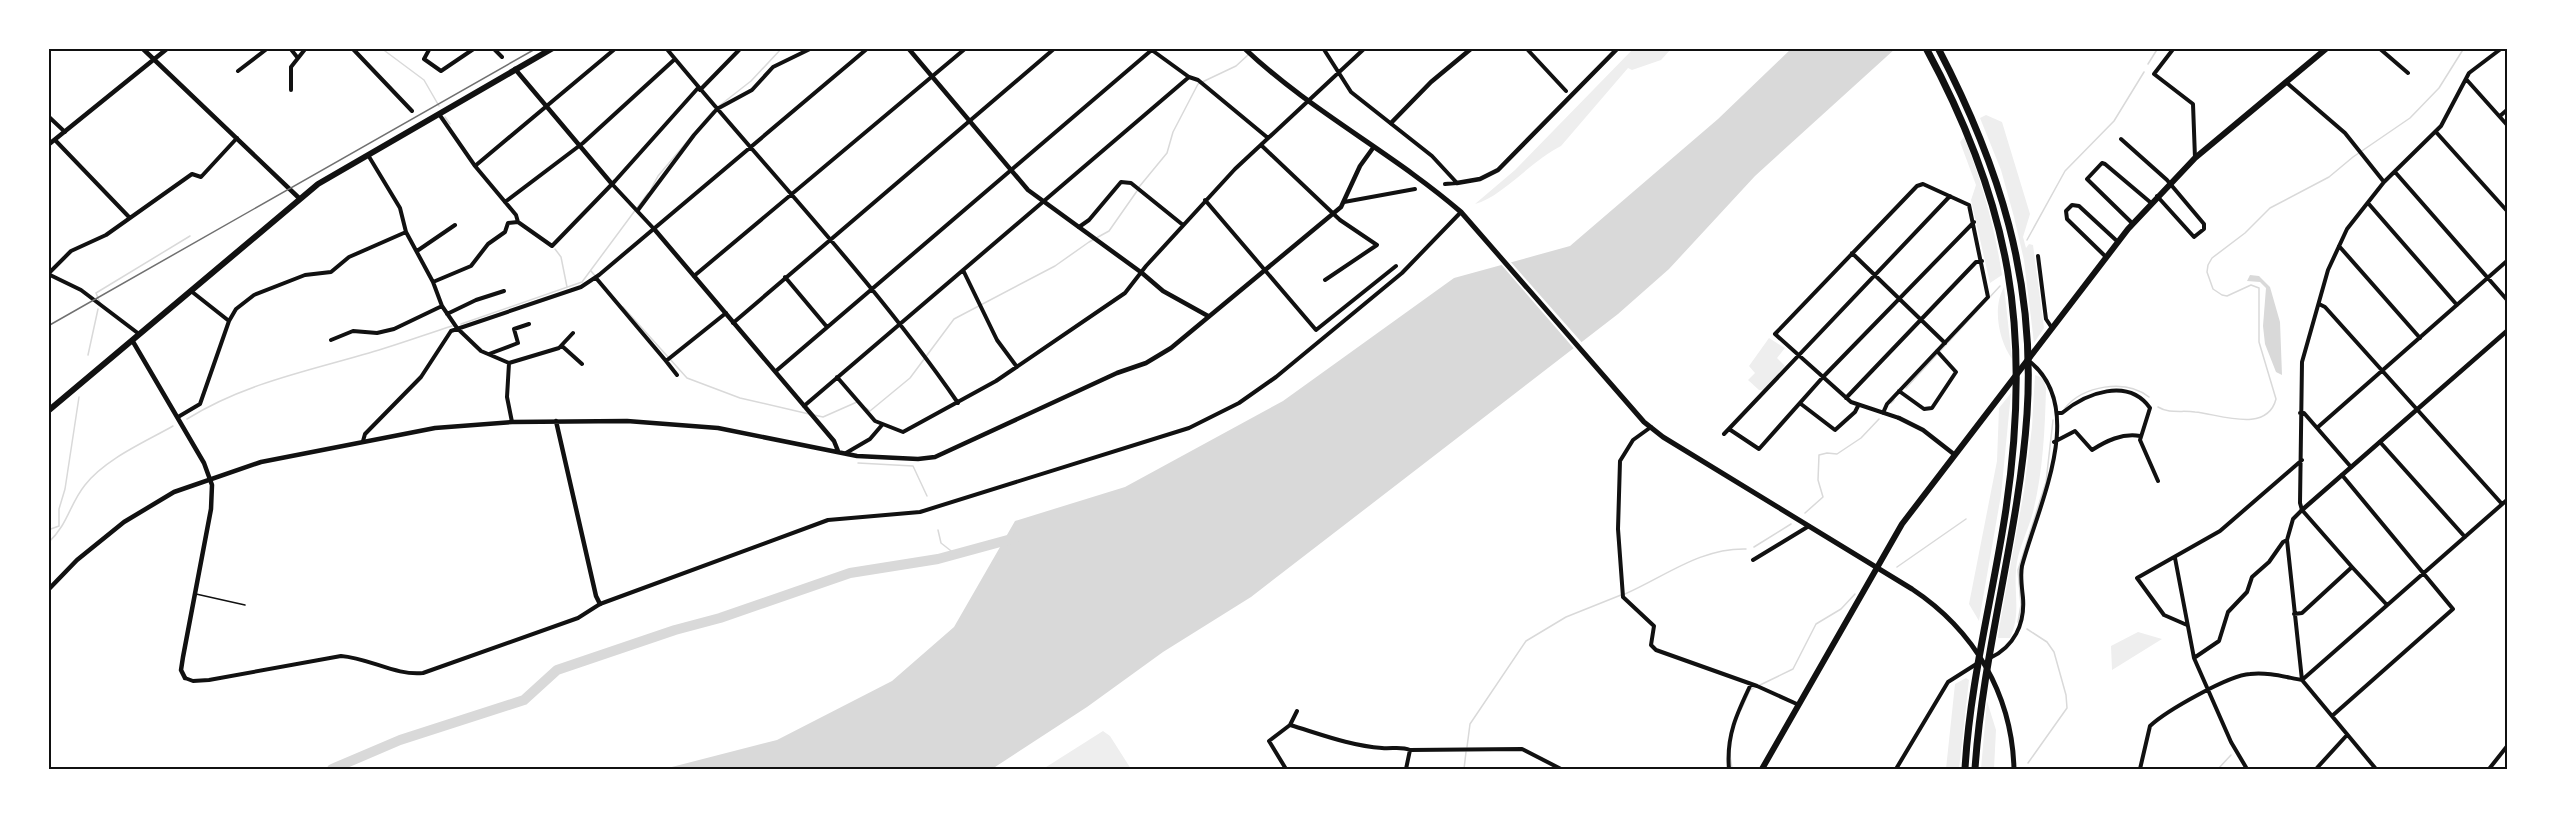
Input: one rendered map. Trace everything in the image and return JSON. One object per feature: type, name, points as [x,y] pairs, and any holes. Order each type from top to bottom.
[{"type":"highway","points":[[1926,48],[1970,137],[1989,189],[2005,252],[2017,356],[2017,393],[2006,509],[1974,680],[1965,769]]},
{"type":"highway","points":[[1938,48],[1977,130],[2003,199],[2017,250],[2027,342],[2028,383],[2018,490],[1982,694],[1975,769]]},
{"type":"main road","points":[[48,411],[299,198],[368,154],[553,48]]},
{"type":"main road","points":[[1244,48],[1307,101],[1463,215],[1644,422],[1689,455],[1877,567],[1941,611],[1971,642],[2000,693],[2013,744],[2014,769]]},
{"type":"main road","points":[[1762,769],[1902,524],[2132,223],[2195,158],[2327,48]]},
{"type":"street","points":[[142,48],[299,198]]},
{"type":"street","points":[[48,145],[168,48]]},
{"type":"street","points":[[238,70],[268,48]]},
{"type":"street","points":[[290,48],[297,57]]},
{"type":"street","points":[[291,90],[291,67],[306,48]]},
{"type":"street","points":[[352,48],[412,111]]},
{"type":"street","points":[[430,48],[424,59],[441,71],[475,48]]},
{"type":"street","points":[[493,48],[502,57]]},
{"type":"street","points":[[475,166],[616,48]]},
{"type":"street","points":[[666,48],[923,352],[958,403]]},
{"type":"street","points":[[439,114],[518,222],[552,246],[699,89],[741,48]]},
{"type":"street","points":[[636,209],[694,135],[717,110],[752,90],[773,67],[812,48]]},
{"type":"street","points":[[363,441],[365,434],[421,377],[447,334],[457,328],[575,289],[596,278],[868,48]]},
{"type":"street","points":[[908,48],[969,121],[1043,203],[1142,273],[1163,291],[1208,316]]},
{"type":"street","points":[[694,276],[966,48]]},
{"type":"street","points":[[733,322],[1055,48]]},
{"type":"street","points":[[1323,48],[1337,74],[1351,92],[1432,156],[1457,183]]},
{"type":"street","points":[[837,377],[869,414],[882,425],[903,432],[958,403],[1017,367],[1125,293],[1205,200],[1261,144],[1365,48]]},
{"type":"street","points":[[1390,123],[1431,82],[1472,48]]},
{"type":"street","points":[[1526,48],[1566,91]]},
{"type":"street","points":[[1445,184],[1486,177],[1498,170],[1617,48]]},
{"type":"street","points":[[2174,48],[2154,74],[2193,104],[2195,135],[2193,155],[2195,158]]},
{"type":"street","points":[[2379,48],[2408,72]]},
{"type":"street","points":[[2387,605],[2302,510],[2300,503],[2300,413],[2302,362],[2308,334],[2328,270],[2347,229],[2384,182],[2445,122],[2466,79],[2474,69],[2502,48]]},
{"type":"street","points":[[776,371],[1151,49],[1189,77],[1198,80],[1268,138]]},
{"type":"street","points":[[505,202],[579,146],[675,59]]},
{"type":"street","points":[[514,69],[776,371],[834,441],[838,452]]},
{"type":"street","points":[[804,406],[1189,77]]},
{"type":"street","points":[[2466,79],[2508,126]]},
{"type":"street","points":[[2287,82],[2345,133],[2384,182]]},
{"type":"street","points":[[2500,117],[2508,109]]},
{"type":"street","points":[[48,117],[65,132]]},
{"type":"street","points":[[2436,132],[2508,213]]},
{"type":"street","points":[[139,334],[81,290],[48,274],[71,251],[106,235],[192,174],[201,177],[237,138]]},
{"type":"street","points":[[2121,139],[2169,183],[2204,224],[2204,229],[2194,237],[2157,196]]},
{"type":"street","points":[[55,141],[129,217]]},
{"type":"street","points":[[1261,144],[1333,214],[1377,245],[1325,280]]},
{"type":"street","points":[[48,590],[77,560],[124,522],[157,500],[210,478],[261,462],[435,428],[512,422],[627,421],[695,425],[846,453],[909,459],[935,456],[1153,359],[1170,348],[1333,214],[1344,202],[1360,166],[1373,148]]},
{"type":"street","points":[[368,154],[400,208],[406,232],[433,282],[442,306],[457,328],[488,354],[509,363],[562,346],[573,333]]},
{"type":"street","points":[[2132,223],[2087,179],[2102,163],[2105,164],[2150,202]]},
{"type":"street","points":[[2395,172],[2508,300]]},
{"type":"street","points":[[1078,227],[1089,220],[1122,182],[1131,183],[1183,225]]},
{"type":"street","points":[[1883,413],[1885,406],[1988,297],[1969,205],[1919,184],[1776,332],[1777,336],[1846,398],[1858,405],[1883,413],[1899,418],[1923,430],[1955,455]]},
{"type":"street","points":[[1344,202],[1415,189]]},
{"type":"street","points":[[1724,434],[1950,196]]},
{"type":"street","points":[[1205,200],[1316,330],[1396,266]]},
{"type":"street","points":[[2368,203],[2457,305]]},
{"type":"street","points":[[2106,257],[2067,219],[2066,211],[2072,205],[2079,206],[2118,242]]},
{"type":"street","points":[[132,340],[178,417],[210,478],[212,498],[182,664],[185,678],[193,681],[209,680],[341,656],[354,657],[409,673],[423,673],[578,618],[600,604],[828,520],[920,512],[1189,428],[1239,403],[1285,369],[1416,261],[1463,215]]},
{"type":"street","points":[[433,282],[471,266],[488,244],[505,232],[508,223],[518,222]]},
{"type":"street","points":[[1729,429],[1759,449],[1824,377],[1974,222]]},
{"type":"street","points":[[417,251],[455,225]]},
{"type":"street","points":[[178,417],[200,404],[229,321],[236,309],[254,295],[305,275],[331,272],[349,257],[406,232]]},
{"type":"street","points":[[2339,246],[2420,338]]},
{"type":"street","points":[[1852,253],[1945,343]]},
{"type":"street","points":[[2038,256],[2046,319],[2052,328]]},
{"type":"street","points":[[2318,427],[2508,260]]},
{"type":"street","points":[[1846,398],[1976,262],[1982,261]]},
{"type":"street","points":[[963,270],[997,340],[1017,367]]},
{"type":"street","points":[[785,277],[827,327]]},
{"type":"street","points":[[596,278],[677,375]]},
{"type":"street","points":[[190,291],[229,321]]},
{"type":"street","points":[[447,314],[476,300],[504,291]]},
{"type":"street","points":[[2319,304],[2325,307],[2415,411],[2502,504]]},
{"type":"street","points":[[331,340],[353,331],[377,333],[394,329],[442,306]]},
{"type":"street","points":[[666,361],[726,313]]},
{"type":"street","points":[[488,354],[518,344],[514,329],[529,324]]},
{"type":"street","points":[[2376,769],[2302,680],[2287,540],[2293,519],[2508,330]]},
{"type":"street","points":[[562,346],[582,364]]},
{"type":"street","points":[[1899,392],[1924,409],[1932,408],[1956,372],[1937,351]]},
{"type":"street","points":[[1896,769],[1948,682],[1955,675],[2005,650],[2020,625],[2024,606],[2022,567],[2050,484],[2057,413],[2047,378],[2027,360]]},
{"type":"street","points":[[509,363],[507,397],[512,422]]},
{"type":"street","points":[[2057,413],[2062,413],[2074,403],[2093,394],[2133,393],[2142,398],[2150,411],[2140,436],[2141,445],[2158,482]]},
{"type":"street","points":[[1801,404],[1835,430],[1855,412],[1858,405]]},
{"type":"street","points":[[2300,413],[2304,413],[2318,427],[2351,467]]},
{"type":"street","points":[[556,421],[596,596],[600,604]]},
{"type":"street","points":[[846,453],[870,439],[882,425]]},
{"type":"street","points":[[1651,427],[1633,440],[1620,461],[1618,529],[1623,597],[1654,626],[1652,647],[1751,684],[1799,705]]},
{"type":"street","points":[[2054,442],[2074,431],[2092,450],[2105,442],[2127,435],[2140,436]]},
{"type":"street","points":[[2380,442],[2464,537]]},
{"type":"street","points":[[2187,625],[2164,615],[2137,578],[2175,558],[2240,516],[2301,460]]},
{"type":"street","points":[[2332,716],[2452,611],[2452,605],[2342,475]]},
{"type":"street","points":[[2302,680],[2508,499]]},
{"type":"street","points":[[1753,560],[1809,525]]},
{"type":"street","points":[[2194,658],[2219,641],[2231,608],[2247,592],[2252,577],[2287,540]]},
{"type":"street","points":[[2175,558],[2194,658],[2231,742],[2247,769]]},
{"type":"street","points":[[2294,614],[2302,613],[2352,567]]},
{"type":"street","points":[[2140,769],[2151,725],[2208,691],[2248,674],[2286,676],[2302,680]]},
{"type":"street","points":[[1729,769],[1727,753],[1732,724],[1751,684]]},
{"type":"street","points":[[1286,769],[1269,741],[1290,725],[1298,711]]},
{"type":"street","points":[[1290,725],[1349,742],[1383,748],[1404,747],[1410,750],[1522,749],[1561,769]]},
{"type":"street","points":[[2316,769],[2347,735]]},
{"type":"street","points":[[2488,769],[2508,745]]},
{"type":"street","points":[[1406,769],[1410,750]]},
{"type":"lane","points":[[195,593],[245,605]]},
{"type":"shaded area","points":[[1634,48],[1672,48],[1661,60],[1632,70],[1628,68],[1561,146],[1539,160],[1496,194],[1475,204],[1515,170]]},
{"type":"shaded area","points":[[1792,48],[1896,48],[1755,176],[1669,269],[1618,314],[1251,597],[1163,652],[1087,707],[992,769],[664,769],[777,740],[892,681],[954,627],[1015,521],[1125,487],[1283,401],[1454,278],[1570,246],[1718,119]]},
{"type":"shaded area","points":[[1986,115],[2002,122],[2030,214],[2023,237],[2026,248],[2029,244],[2033,245],[2044,328],[2034,343],[2024,260],[2001,170],[1980,118]]},
{"type":"shaded area","points":[[1964,137],[1982,188],[1999,258],[2002,275],[1990,283],[1971,200],[1976,185],[1960,142]]},
{"type":"shaded area","points":[[2250,275],[2259,276],[2270,287],[2280,322],[2282,375],[2276,372],[2265,344],[2263,326],[2266,288],[2260,282],[2247,281]]},
{"type":"shaded area","points":[[2004,287],[2012,359],[2007,352],[1999,324],[1998,305]]},
{"type":"shaded area","points":[[1769,338],[1785,348],[1777,358],[1785,366],[1763,390],[1759,390],[1748,380],[1755,373],[1749,366]]},
{"type":"shaded area","points":[[2035,375],[2043,378],[2046,388],[2039,482],[2033,512],[2017,563],[2016,613],[2013,629],[2010,638],[1998,638],[2024,491],[2032,427]]},
{"type":"shaded area","points":[[2011,393],[2001,495],[1979,621],[1969,604],[1997,461],[1999,408]]},
{"type":"shaded area","points":[[2138,632],[2162,639],[2112,670],[2111,646]]},
{"type":"shaded area","points":[[1966,678],[1969,680],[1959,769],[1946,769],[1955,684]]},
{"type":"shaded area","points":[[1987,701],[1996,730],[1994,769],[1981,769]]},
{"type":"shaded area","points":[[1103,731],[1110,736],[1131,769],[1043,769]]},
{"type":"pier","points":[[1509,260],[1584,345],[1576,351],[1499,262]]},
{"type":"waterway","points":[[381,48],[424,80],[439,106]]},
{"type":"waterway","points":[[719,106],[751,81],[782,48]]},
{"type":"waterway","points":[[2148,64],[2158,48]]},
{"type":"waterway","points":[[2158,407],[2241,419],[2253,419],[2271,410],[2276,399],[2259,342],[2259,288],[2251,285],[2227,296],[2222,295],[2213,289],[2207,272],[2208,265],[2212,258],[2245,233],[2270,208],[2329,177],[2353,157],[2410,118],[2439,88],[2464,48]]},
{"type":"waterway","points":[[1139,187],[1167,153],[1173,132],[1198,84],[1236,66],[1248,55]]},
{"type":"waterway","points":[[2027,240],[2065,171],[2114,121],[2144,72]]},
{"type":"waterway","points":[[651,189],[658,176],[713,111]]},
{"type":"waterway","points":[[445,117],[450,124]]},
{"type":"waterway","points":[[866,408],[870,411],[910,378],[954,319],[1055,266],[1109,231],[1137,191]]},
{"type":"waterway","points":[[461,324],[582,282],[648,193]]},
{"type":"waterway","points":[[100,303],[96,293],[190,236]]},
{"type":"waterway","points":[[555,249],[561,257],[567,287]]},
{"type":"waterway","points":[[591,271],[596,277]]},
{"type":"waterway","points":[[1906,388],[2000,286]]},
{"type":"waterway","points":[[623,307],[687,378],[740,398],[809,414]]},
{"type":"waterway","points":[[88,355],[98,309]]},
{"type":"waterway","points":[[187,419],[230,396],[253,387],[452,326]]},
{"type":"waterway","points":[[2065,408],[2082,394],[2105,387],[2128,388],[2149,397]]},
{"type":"waterway","points":[[48,530],[59,526],[59,509],[65,489],[79,397]]},
{"type":"waterway","points":[[1891,403],[1894,400]]},
{"type":"waterway","points":[[814,415],[823,417],[857,402]]},
{"type":"waterway","points":[[1805,513],[1823,497],[1818,480],[1819,455],[1837,454],[1861,438],[1879,419]]},
{"type":"waterway","points":[[2018,622],[2021,605],[2018,570],[2046,482],[2053,420]]},
{"type":"waterway","points":[[48,543],[55,536],[80,492],[93,476],[126,452],[173,426]]},
{"type":"waterway","points":[[858,463],[913,466],[927,496]]},
{"type":"waterway","points":[[1897,567],[1966,519]]},
{"type":"waterway","points":[[1754,547],[1791,524]]},
{"type":"waterway","points":[[938,530],[941,543],[955,554]]},
{"type":"waterway","points":[[332,769],[400,740],[524,700],[557,670],[675,630],[720,618],[850,573],[938,559],[1015,538]]},
{"type":"waterway","points":[[1625,594],[1698,558],[1713,553],[1746,549]]},
{"type":"waterway","points":[[1760,685],[1793,669],[1816,624],[1841,609],[1855,594]]},
{"type":"waterway","points":[[1467,747],[1470,724],[1526,641],[1566,617],[1621,595]]},
{"type":"waterway","points":[[2027,629],[2047,642],[2054,652],[2066,695],[2067,708],[2028,763]]},
{"type":"waterway","points":[[1741,710],[1750,690],[1755,687]]},
{"type":"waterway","points":[[1464,769],[1466,752]]},
{"type":"waterway","points":[[1730,755],[1732,769]]},
{"type":"waterway","points":[[2218,769],[2231,755]]},
{"type":"railway","points":[[48,326],[537,48]]}]
